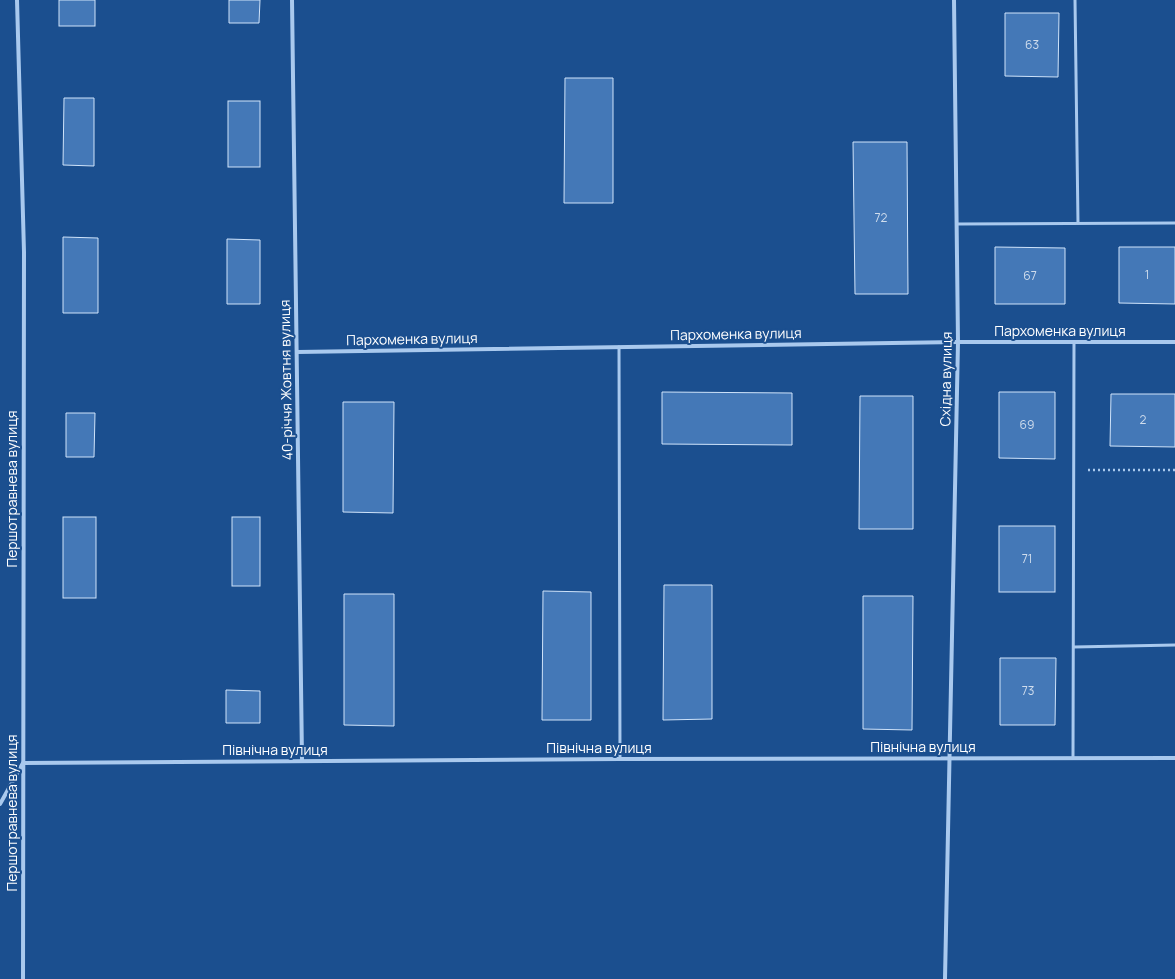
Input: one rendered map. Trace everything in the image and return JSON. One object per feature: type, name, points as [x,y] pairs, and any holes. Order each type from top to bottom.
[{"type":"street","name":"Першотравнева вулиця","points":[[17,0],[24,252],[22,979]]},
{"type":"street","name":"40-річчя Жовтня вулиця","points":[[292,0],[302,760]]},
{"type":"street","name":"Східна вулиця","points":[[946,979],[958,342],[954,0]]},
{"type":"street","name":"Пархоменка вулиця","points":[[297,352],[958,342],[1175,342]]},
{"type":"street","name":"Північна вулиця","points":[[23,763],[302,760],[1175,758]]},
{"type":"street","points":[[0,804],[23,763]]},
{"type":"lane","points":[[1075,0],[1078,223]]},
{"type":"lane","points":[[957,224],[1175,223]]},
{"type":"lane","points":[[1073,758],[1074,342]]},
{"type":"lane","points":[[619,347],[620,759]]},
{"type":"lane","points":[[1074,646],[1175,645]]},
{"type":"path","points":[[1074,470],[1175,470]]},
{"type":"building","points":[[59,0],[95,0],[95,26],[59,26]]},
{"type":"building","points":[[229,0],[260,0],[259,23],[229,23]]},
{"type":"building","points":[[1005,13],[1059,13],[1058,77],[1005,76]]},
{"type":"building","points":[[565,78],[613,78],[613,203],[564,203]]},
{"type":"building","points":[[64,98],[94,98],[94,166],[63,165]]},
{"type":"building","points":[[228,101],[260,101],[260,167],[228,167]]},
{"type":"building","points":[[853,142],[907,142],[908,294],[855,294]]},
{"type":"building","points":[[63,237],[98,238],[98,313],[63,313]]},
{"type":"building","points":[[227,239],[260,240],[260,304],[227,304]]},
{"type":"building","points":[[995,247],[1065,248],[1065,304],[995,304]]},
{"type":"building","points":[[1119,247],[1175,247],[1175,304],[1119,303]]},
{"type":"building","points":[[662,392],[792,393],[792,445],[662,444]]},
{"type":"building","points":[[999,392],[1055,392],[1055,459],[999,458]]},
{"type":"building","points":[[1111,394],[1175,394],[1175,447],[1110,446]]},
{"type":"building","points":[[860,396],[913,396],[913,529],[859,529]]},
{"type":"building","points":[[343,402],[394,402],[393,513],[343,512]]},
{"type":"building","points":[[66,413],[95,413],[94,457],[66,457]]},
{"type":"building","points":[[63,517],[96,517],[96,598],[63,598]]},
{"type":"building","points":[[232,517],[260,517],[260,586],[232,586]]},
{"type":"building","points":[[999,526],[1055,526],[1055,592],[999,592]]},
{"type":"building","points":[[664,585],[712,585],[712,719],[663,720]]},
{"type":"building","points":[[543,591],[591,592],[591,720],[542,720]]},
{"type":"building","points":[[344,594],[394,594],[394,726],[344,725]]},
{"type":"building","points":[[863,596],[913,596],[912,730],[863,729]]},
{"type":"building","points":[[1000,658],[1056,658],[1055,725],[1000,725]]},
{"type":"building","points":[[226,690],[260,691],[260,723],[226,723]]}]
